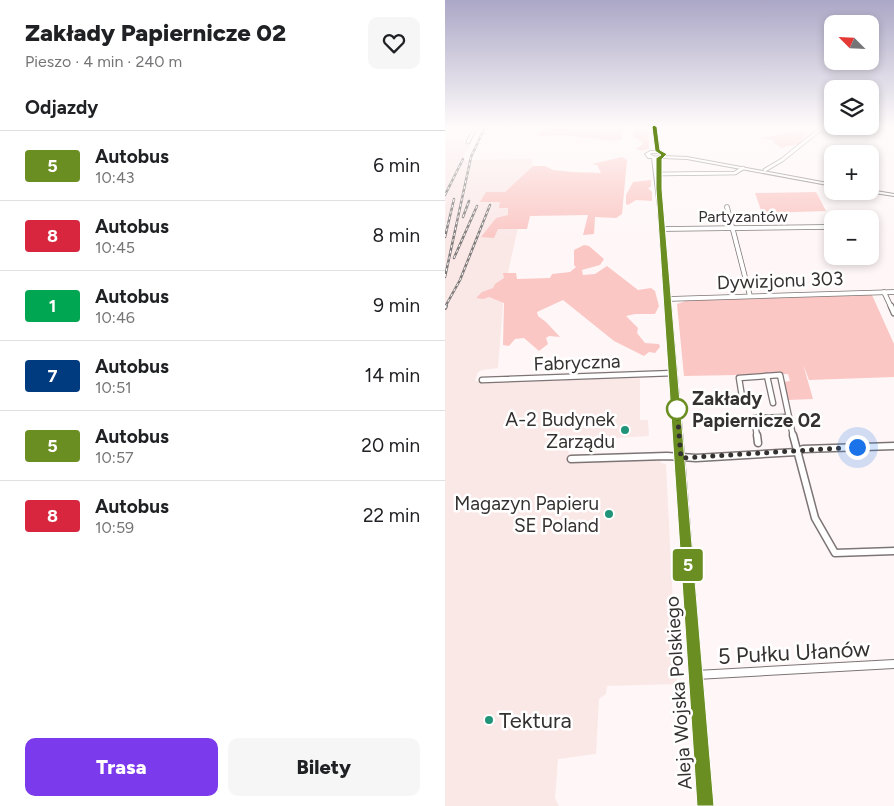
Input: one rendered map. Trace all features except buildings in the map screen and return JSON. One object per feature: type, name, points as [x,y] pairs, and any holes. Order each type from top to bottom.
[{"type":"main road","name":"Aleja Wojska Polskiego","points":[[659,189],[660,165]]},
{"type":"main road","name":"Aleja Wojska Polskiego","points":[[660,165],[659,189],[681,458],[695,675],[706,806]]},
{"type":"main road","points":[[724,165],[824,182]]},
{"type":"main road","points":[[725,165],[824,181]]},
{"type":"main road","points":[[879,192],[894,194]]},
{"type":"street","points":[[765,170],[774,165]]},
{"type":"street","points":[[660,174],[735,173],[743,168]]},
{"type":"street","points":[[727,207],[750,296]]},
{"type":"street","name":"Partyzantów","points":[[662,229],[824,228]]},
{"type":"street","points":[[884,292],[894,312]]},
{"type":"street","name":"Dywizjonu 303","points":[[667,299],[894,292]]},
{"type":"street","name":"Fabryczna","points":[[482,380],[674,373]]},
{"type":"street","points":[[767,376],[773,404]]},
{"type":"street","points":[[743,403],[739,378],[780,376],[797,452],[815,518],[835,553],[894,551]]},
{"type":"street","points":[[757,443],[755,418],[789,416]]},
{"type":"street","points":[[571,459],[645,456],[681,458],[894,446]]},
{"type":"street","name":"5 Pułku Ułanów","points":[[695,675],[894,664]]},
{"type":"shaded area","points":[[446,165],[532,165],[504,291],[498,368],[478,372],[475,381],[640,378],[640,420],[648,420],[649,436],[564,441],[572,461],[660,459],[661,463],[666,464],[677,684],[607,686],[606,694],[599,699],[596,754],[558,759],[555,798],[559,806],[445,806],[445,236],[455,193],[445,228]]},
{"type":"shaded area","points":[[595,165],[627,165],[622,214],[616,218],[595,217],[594,234],[583,235],[588,215],[530,216],[527,229],[498,229],[494,238],[481,237],[496,218],[508,215],[508,208],[499,208],[500,202],[480,202],[486,192],[505,192],[533,166],[545,166],[553,170],[601,173]]},
{"type":"shaded area","points":[[651,180],[651,187],[648,188],[652,192],[652,201],[636,200],[628,205],[626,204],[626,195],[633,182]]},
{"type":"shaded area","points":[[816,192],[825,210],[762,213],[755,193]]},
{"type":"shaded area","points":[[584,245],[589,246],[604,259],[600,265],[582,270],[583,275],[595,274],[607,266],[638,290],[651,288],[655,291],[659,306],[655,314],[626,316],[638,328],[637,333],[645,343],[659,344],[660,347],[655,353],[649,352],[644,356],[614,341],[563,300],[537,312],[538,316],[560,337],[549,336],[546,338],[548,344],[539,351],[524,338],[515,339],[509,346],[503,345],[504,303],[489,297],[483,299],[476,298],[482,292],[493,288],[495,284],[504,278],[503,273],[516,273],[517,279],[550,278],[552,274],[570,272],[576,267],[574,265],[574,250]]},
{"type":"shaded area","points":[[872,295],[894,344],[894,377],[809,380],[803,364],[813,399],[788,400],[783,382],[790,381],[788,374],[684,376],[677,304],[688,300]]},
{"type":"railway","points":[[445,195],[460,165]]},
{"type":"railway","points":[[445,277],[469,165]]},
{"type":"railway","points":[[445,237],[454,199]]},
{"type":"railway","points":[[463,217],[469,201]]},
{"type":"railway","points":[[445,307],[460,280],[490,205]]},
{"type":"railway","points":[[454,258],[477,206]]},
{"type":"bus line","name":"5","points":[[659,165],[659,189],[668,314],[706,806]]},
{"type":"place","name":"Zakłady Papiernicze 02","points":[[677,409]]},
{"type":"place","name":"A-2 Budynek Zarządu","points":[[625,430]]},
{"type":"place","name":"Magazyn Papieru SE Poland","points":[[609,514]]},
{"type":"place","name":"Tektura","points":[[489,720]]},
{"type":"route","points":[[677,409],[681,458],[857,447]]}]
